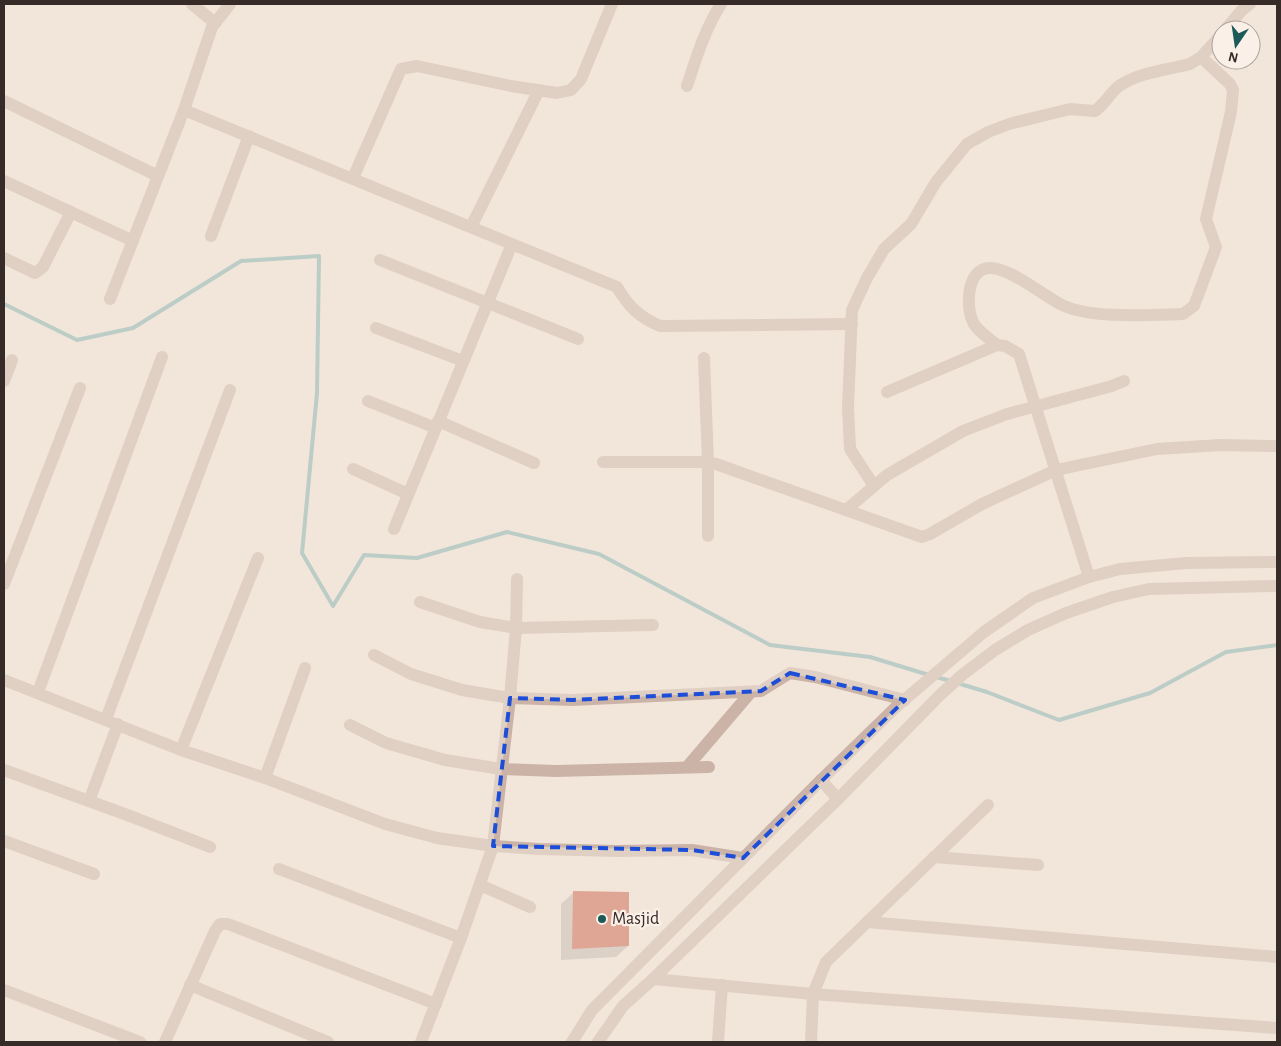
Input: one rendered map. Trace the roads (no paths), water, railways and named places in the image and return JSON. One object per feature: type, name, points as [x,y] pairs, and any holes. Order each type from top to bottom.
[{"type":"street","points":[[192,4],[215,23]]},
{"type":"street","points":[[110,299],[184,110],[212,27],[230,4]]},
{"type":"street","points":[[352,178],[401,69],[417,66],[557,93],[571,90],[581,79],[612,4]]},
{"type":"street","points":[[688,86],[705,34],[714,15],[722,4]]},
{"type":"street","points":[[1234,20],[1250,4]]},
{"type":"street","points":[[874,486],[850,449],[848,407],[852,310],[867,278],[884,249],[911,224],[936,182],[967,144],[988,132],[1009,124],[1070,109],[1095,111],[1118,87],[1127,81],[1190,64],[1201,57],[1211,46]]},
{"type":"street","points":[[996,345],[975,325],[969,311],[969,293],[973,279],[981,270],[990,268],[1005,271],[1062,305],[1087,313],[1183,314],[1194,306],[1216,247],[1206,219],[1231,112],[1233,90],[1230,84],[1201,57]]},
{"type":"street","points":[[471,227],[539,90]]},
{"type":"street","points":[[4,101],[158,176]]},
{"type":"street","points":[[184,110],[616,288],[625,301],[644,320],[660,326],[852,324]]},
{"type":"street","points":[[211,236],[249,136]]},
{"type":"street","points":[[4,181],[133,240]]},
{"type":"street","points":[[4,258],[35,273],[43,267],[71,212]]},
{"type":"street","points":[[394,529],[512,244]]},
{"type":"street","points":[[380,260],[578,339]]},
{"type":"street","points":[[376,328],[463,361]]},
{"type":"street","points":[[887,392],[996,345],[1004,346],[1019,354],[1089,577]]},
{"type":"street","points":[[38,692],[162,357]]},
{"type":"street","points":[[704,358],[708,463],[708,536]]},
{"type":"street","points":[[4,381],[12,360]]},
{"type":"street","points":[[846,510],[887,475],[963,430],[1007,414],[1112,386],[1124,381]]},
{"type":"street","points":[[4,584],[80,388]]},
{"type":"street","points":[[106,719],[230,390]]},
{"type":"street","points":[[368,400],[534,463]]},
{"type":"street","points":[[603,462],[716,464],[922,537],[982,504],[1056,470],[1157,450],[1220,445],[1277,446]]},
{"type":"street","points":[[353,469],[408,494]]},
{"type":"street","points":[[181,750],[258,558]]},
{"type":"street","points":[[572,1042],[592,1010],[821,780],[909,696],[984,632],[1033,598],[1089,577],[1120,569],[1177,564],[1277,562]]},
{"type":"street","points":[[421,1042],[494,846],[510,698],[516,628],[517,579]]},
{"type":"street","points":[[598,1042],[623,1006],[654,979],[838,799],[939,696],[995,650],[1028,630],[1066,613],[1113,597],[1149,589],[1277,586]]},
{"type":"street","points":[[420,602],[480,622],[516,628],[653,625]]},
{"type":"street","points":[[374,655],[411,674],[462,690],[510,698],[572,700],[751,692],[761,691],[790,673],[909,696]]},
{"type":"street","points":[[265,778],[305,668]]},
{"type":"street","points":[[4,680],[181,750],[265,778],[385,824],[438,838],[494,846],[616,851],[692,850],[743,858]]},
{"type":"street","points":[[687,767],[751,692]]},
{"type":"street","points":[[89,801],[118,724]]},
{"type":"street","points":[[350,725],[386,743],[445,760],[501,769],[556,771],[709,767]]},
{"type":"street","points":[[4,770],[210,847]]},
{"type":"street","points":[[821,780],[838,799]]},
{"type":"street","points":[[811,1042],[814,994],[826,962],[988,805]]},
{"type":"street","points":[[4,841],[94,874]]},
{"type":"street","points":[[934,857],[1038,865]]},
{"type":"street","points":[[279,869],[461,938]]},
{"type":"street","points":[[480,885],[530,906]]},
{"type":"street","points":[[867,922],[1277,957]]},
{"type":"street","points":[[165,1042],[215,931],[220,924],[228,924],[436,1004]]},
{"type":"street","points":[[654,979],[814,994],[1277,1028]]},
{"type":"street","points":[[718,1042],[722,985]]},
{"type":"street","points":[[190,986],[328,1042]]},
{"type":"street","points":[[4,990],[140,1042]]},
{"type":"waterway","points":[[4,304],[77,340],[133,328],[241,261],[319,256],[317,393],[302,553],[333,606],[364,555],[417,558],[507,532],[599,554],[770,645],[870,657],[929,675]]},
{"type":"waterway","points":[[957,683],[987,692],[1059,720],[1150,693],[1226,652],[1277,645]]},
{"type":"waterway","points":[[936,677],[951,681]]},
{"type":"place","name":"Masjid","points":[[602,919]]}]
